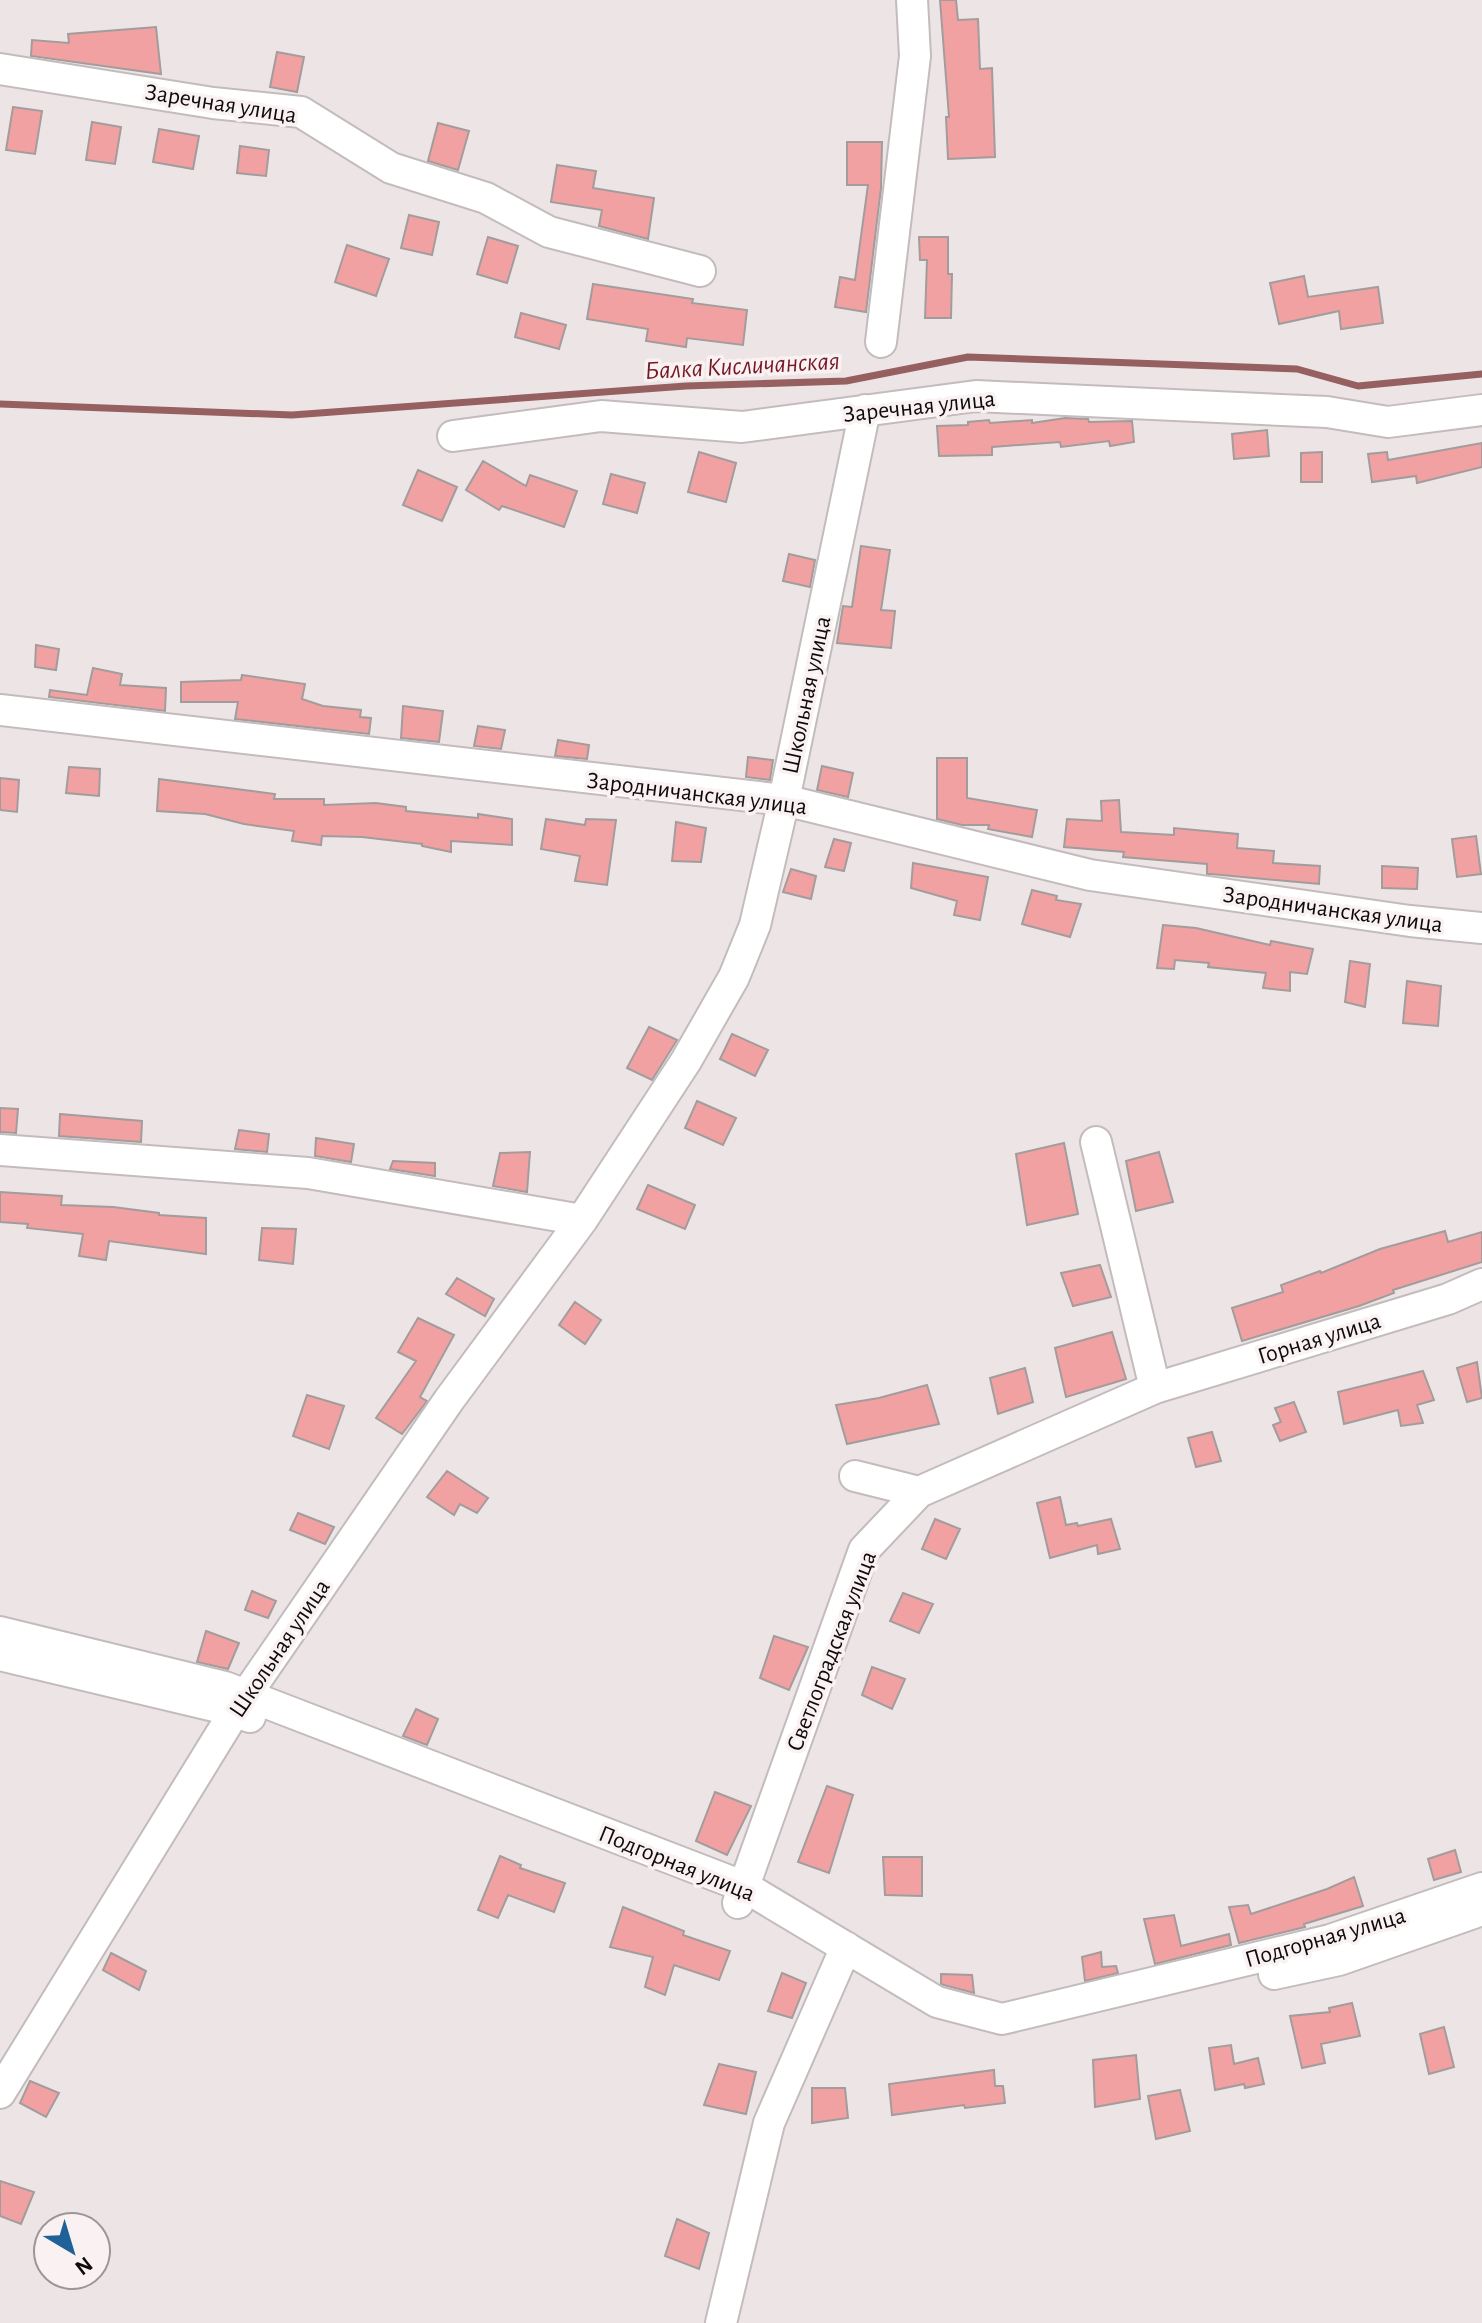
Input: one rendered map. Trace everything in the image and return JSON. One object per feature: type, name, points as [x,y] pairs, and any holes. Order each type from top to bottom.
[{"type":"street","points":[[881,342],[915,56],[912,0]]},
{"type":"street","name":"Заречная улица","points":[[0,69],[213,103],[301,112],[391,168],[486,198],[549,232],[700,271]]},
{"type":"street","name":"Заречная улица","points":[[453,436],[601,416],[742,427],[976,396],[1327,412],[1388,422],[1482,410]]},
{"type":"street","name":"Школьная улица","points":[[0,2093],[240,1703],[449,1400],[582,1220],[686,1061],[734,977],[755,925],[784,800],[865,410]]},
{"type":"street","name":"Зародничанская улица","points":[[0,710],[784,800],[1090,875],[1410,921],[1482,928]]},
{"type":"street","points":[[1096,1142],[1142,1393]]},
{"type":"street","points":[[0,1150],[308,1173],[582,1220]]},
{"type":"street","name":"Горная улица","points":[[1142,1393],[1448,1299],[1482,1284]]},
{"type":"street","name":"Светлоградская улица","points":[[741,1896],[864,1550],[919,1492],[1142,1393]]},
{"type":"street","points":[[855,1476],[919,1492]]},
{"type":"street","name":"Подгорная улица","points":[[0,1632],[225,1687],[240,1703]]},
{"type":"street","name":"Подгорная улица","points":[[0,1655],[240,1703],[741,1896],[842,1955],[937,2002],[1002,2019],[1330,1940],[1482,1888]]},
{"type":"street","points":[[721,2323],[769,2123],[842,1955],[932,2014],[996,2033],[1339,1960],[1482,1910]]},
{"type":"building","points":[[940,0],[956,0],[958,20],[978,19],[980,69],[992,68],[995,157],[948,159],[946,117],[949,117]]},
{"type":"building","points":[[156,27],[161,74],[31,56],[32,40],[69,43],[68,34]]},
{"type":"building","points":[[277,52],[304,57],[297,92],[270,87]]},
{"type":"building","points":[[13,107],[42,111],[35,154],[6,150]]},
{"type":"building","points":[[92,122],[121,127],[115,164],[86,160]]},
{"type":"building","points":[[438,123],[469,131],[458,170],[428,161]]},
{"type":"building","points":[[159,129],[199,136],[193,169],[153,162]]},
{"type":"building","points":[[847,142],[882,142],[881,188],[866,312],[835,307],[840,277],[855,280],[868,185],[847,185]]},
{"type":"building","points":[[240,146],[269,150],[266,176],[237,173]]},
{"type":"building","points":[[557,165],[596,171],[593,188],[654,198],[648,239],[599,226],[602,210],[551,202]]},
{"type":"building","points":[[409,215],[439,222],[432,255],[401,248]]},
{"type":"building","points":[[488,237],[518,246],[507,283],[477,274]]},
{"type":"building","points":[[919,237],[948,237],[948,274],[952,274],[951,318],[925,318],[927,260],[920,260]]},
{"type":"building","points":[[347,245],[389,259],[376,296],[335,282]]},
{"type":"building","points":[[1304,276],[1308,297],[1378,287],[1383,323],[1341,329],[1339,311],[1279,324],[1270,283]]},
{"type":"building","points":[[593,284],[747,310],[743,345],[687,338],[686,347],[646,341],[648,329],[587,319]]},
{"type":"building","points":[[521,313],[566,325],[559,349],[515,337]]},
{"type":"building","points":[[1065,418],[1088,419],[1089,422],[1132,421],[1134,442],[1110,446],[1109,441],[1061,447],[1060,442],[992,447],[992,455],[939,456],[937,426],[968,425],[968,422],[989,420],[990,423],[1032,420],[1032,423]]},
{"type":"building","points":[[1267,430],[1269,456],[1234,459],[1232,434]]},
{"type":"building","points":[[1482,443],[1482,467],[1417,483],[1416,476],[1372,482],[1368,454],[1387,452],[1388,460]]},
{"type":"building","points":[[699,452],[736,463],[726,502],[688,492]]},
{"type":"building","points":[[1322,452],[1322,482],[1301,482],[1301,453]]},
{"type":"building","points":[[483,461],[526,486],[530,475],[577,491],[564,527],[502,506],[499,510],[466,490]]},
{"type":"building","points":[[418,470],[457,487],[442,521],[403,505]]},
{"type":"building","points":[[611,474],[645,483],[637,513],[603,504]]},
{"type":"building","points":[[861,546],[890,550],[881,610],[895,611],[891,648],[837,643],[843,606],[852,607]]},
{"type":"building","points":[[789,554],[815,560],[810,587],[783,581]]},
{"type":"building","points":[[36,645],[59,649],[56,670],[35,667]]},
{"type":"building","points":[[93,668],[122,674],[120,685],[166,688],[165,711],[49,697],[50,690],[87,695]]},
{"type":"building","points":[[242,675],[305,684],[302,699],[323,706],[361,710],[360,717],[371,718],[369,734],[235,719],[238,702],[181,702],[181,682],[241,680]]},
{"type":"building","points":[[403,706],[443,711],[439,742],[401,738]]},
{"type":"building","points":[[478,726],[505,730],[501,749],[474,746]]},
{"type":"building","points":[[558,740],[589,745],[587,759],[555,756]]},
{"type":"building","points":[[748,757],[773,760],[770,780],[746,777]]},
{"type":"building","points":[[937,758],[967,758],[967,798],[1037,810],[1032,837],[988,829],[989,825],[962,825],[937,819]]},
{"type":"building","points":[[822,766],[853,773],[848,797],[817,790]]},
{"type":"building","points":[[69,767],[100,769],[99,796],[66,793]]},
{"type":"building","points":[[0,778],[19,780],[17,812],[0,810]]},
{"type":"building","points":[[159,779],[275,794],[274,799],[324,799],[324,805],[376,803],[406,807],[406,811],[478,818],[478,814],[512,819],[512,845],[451,841],[451,852],[422,844],[362,837],[322,836],[321,845],[292,841],[294,831],[244,824],[205,814],[157,811]]},
{"type":"building","points":[[1119,800],[1121,832],[1174,835],[1174,828],[1238,834],[1237,848],[1274,851],[1273,863],[1320,866],[1319,884],[1207,874],[1207,864],[1123,857],[1124,852],[1064,847],[1067,819],[1102,821],[1101,801]]},
{"type":"building","points":[[546,819],[585,825],[586,819],[616,820],[607,885],[575,881],[580,856],[541,849]]},
{"type":"building","points":[[676,822],[706,828],[701,862],[672,861]]},
{"type":"building","points":[[1476,836],[1481,874],[1457,877],[1452,839]]},
{"type":"building","points":[[834,839],[851,843],[844,871],[825,867]]},
{"type":"building","points":[[913,863],[988,877],[980,920],[954,915],[957,901],[911,888]]},
{"type":"building","points":[[1382,866],[1418,868],[1417,889],[1382,888]]},
{"type":"building","points":[[791,869],[816,876],[811,899],[783,892]]},
{"type":"building","points":[[1032,890],[1057,896],[1056,900],[1081,904],[1070,937],[1022,924]]},
{"type":"building","points":[[1163,925],[1196,928],[1270,945],[1271,941],[1313,949],[1307,974],[1290,972],[1290,991],[1263,988],[1266,973],[1208,967],[1209,963],[1175,960],[1174,969],[1157,968]]},
{"type":"building","points":[[1350,961],[1370,964],[1365,1007],[1345,1002]]},
{"type":"building","points":[[1407,981],[1441,986],[1438,1026],[1403,1023]]},
{"type":"building","points":[[649,1027],[677,1040],[652,1080],[627,1068]]},
{"type":"building","points":[[732,1034],[768,1050],[755,1076],[720,1059]]},
{"type":"building","points":[[697,1101],[736,1118],[723,1145],[685,1128]]},
{"type":"building","points":[[0,1108],[18,1109],[16,1133],[0,1132]]},
{"type":"building","points":[[60,1114],[142,1121],[141,1142],[59,1136]]},
{"type":"building","points":[[239,1130],[269,1134],[267,1152],[235,1149]]},
{"type":"building","points":[[316,1138],[354,1144],[351,1162],[315,1156]]},
{"type":"building","points":[[1064,1143],[1078,1214],[1027,1225],[1016,1154]]},
{"type":"building","points":[[530,1152],[527,1192],[493,1186],[500,1153]]},
{"type":"building","points":[[1159,1152],[1173,1202],[1136,1211],[1126,1161]]},
{"type":"building","points":[[393,1161],[435,1163],[435,1176],[390,1169]]},
{"type":"building","points":[[648,1185],[695,1205],[685,1229],[637,1209]]},
{"type":"building","points":[[0,1192],[62,1196],[61,1205],[113,1207],[159,1215],[206,1218],[206,1254],[109,1241],[106,1260],[79,1256],[83,1234],[0,1222]]},
{"type":"building","points":[[262,1228],[296,1229],[293,1264],[259,1260]]},
{"type":"building","points":[[1445,1231],[1448,1242],[1482,1232],[1482,1262],[1393,1290],[1394,1293],[1359,1306],[1242,1341],[1232,1308],[1283,1292],[1281,1285],[1380,1249]]},
{"type":"building","points":[[1100,1265],[1111,1297],[1073,1306],[1061,1273]]},
{"type":"building","points":[[457,1278],[494,1299],[485,1316],[446,1294]]},
{"type":"building","points":[[575,1302],[601,1320],[585,1344],[559,1325]]},
{"type":"building","points":[[418,1318],[454,1335],[420,1397],[427,1401],[402,1434],[376,1418],[416,1361],[398,1352]]},
{"type":"building","points":[[1112,1332],[1126,1379],[1066,1397],[1055,1348]]},
{"type":"building","points":[[1477,1362],[1482,1398],[1467,1402],[1457,1368]]},
{"type":"building","points":[[1025,1368],[1033,1402],[998,1414],[990,1378]]},
{"type":"building","points":[[1423,1371],[1434,1400],[1417,1405],[1423,1423],[1401,1426],[1398,1410],[1344,1424],[1338,1392]]},
{"type":"building","points":[[927,1385],[939,1424],[847,1444],[836,1405]]},
{"type":"building","points":[[307,1395],[344,1406],[329,1449],[293,1436]]},
{"type":"building","points":[[1294,1402],[1306,1432],[1280,1441],[1273,1425],[1281,1422],[1275,1408]]},
{"type":"building","points":[[1212,1432],[1221,1461],[1196,1467],[1188,1438]]},
{"type":"building","points":[[447,1471],[488,1498],[477,1513],[460,1504],[454,1515],[427,1497]]},
{"type":"building","points":[[1060,1497],[1066,1525],[1077,1523],[1078,1526],[1111,1519],[1120,1549],[1098,1554],[1097,1545],[1050,1558],[1037,1503]]},
{"type":"building","points":[[298,1513],[334,1527],[325,1544],[290,1530]]},
{"type":"building","points":[[935,1519],[960,1529],[946,1559],[922,1549]]},
{"type":"building","points":[[252,1591],[276,1601],[268,1618],[245,1610]]},
{"type":"building","points":[[903,1593],[933,1604],[919,1633],[890,1621]]},
{"type":"building","points":[[206,1631],[239,1643],[228,1669],[197,1662]]},
{"type":"building","points":[[774,1636],[808,1647],[789,1690],[760,1678]]},
{"type":"building","points":[[872,1667],[905,1679],[892,1709],[862,1695]]},
{"type":"building","points":[[416,1709],[438,1719],[427,1745],[403,1736]]},
{"type":"building","points":[[827,1786],[853,1795],[829,1873],[798,1862]]},
{"type":"building","points":[[715,1792],[751,1806],[727,1855],[696,1841]]},
{"type":"building","points":[[1455,1850],[1461,1872],[1434,1880],[1428,1859]]},
{"type":"building","points":[[500,1856],[521,1865],[520,1868],[565,1883],[554,1912],[508,1895],[498,1918],[478,1910]]},
{"type":"building","points":[[883,1857],[922,1857],[922,1896],[885,1895]]},
{"type":"building","points":[[1354,1877],[1363,1906],[1304,1924],[1305,1927],[1239,1943],[1229,1907],[1248,1905],[1251,1914]]},
{"type":"building","points":[[623,1907],[684,1931],[683,1935],[730,1951],[719,1980],[674,1965],[665,1995],[645,1987],[653,1957],[610,1947]]},
{"type":"building","points":[[1174,1915],[1181,1946],[1229,1934],[1231,1945],[1155,1964],[1144,1919]]},
{"type":"building","points":[[1101,1952],[1102,1967],[1116,1966],[1118,1973],[1085,1981],[1082,1957]]},
{"type":"building","points":[[111,1953],[146,1971],[139,1990],[103,1970]]},
{"type":"building","points":[[782,1973],[806,1983],[792,2018],[768,2011]]},
{"type":"building","points":[[941,1974],[972,1975],[974,1993],[941,1984]]},
{"type":"building","points":[[1352,2003],[1360,2036],[1321,2044],[1325,2063],[1302,2068],[1290,2016],[1330,2012],[1329,2008]]},
{"type":"building","points":[[1444,2027],[1454,2067],[1429,2074],[1420,2034]]},
{"type":"building","points":[[1231,2045],[1234,2064],[1258,2058],[1264,2084],[1245,2088],[1244,2084],[1215,2090],[1209,2048]]},
{"type":"building","points":[[1136,2055],[1140,2099],[1095,2107],[1093,2060]]},
{"type":"building","points":[[719,2064],[756,2072],[746,2114],[704,2105]]},
{"type":"building","points":[[994,2070],[995,2086],[1003,2086],[1005,2103],[892,2115],[889,2084]]},
{"type":"building","points":[[30,2081],[59,2093],[46,2117],[20,2103]]},
{"type":"building","points":[[812,2088],[845,2088],[848,2118],[812,2123]]},
{"type":"building","points":[[1180,2090],[1190,2131],[1156,2139],[1148,2096]]},
{"type":"building","points":[[0,2181],[34,2192],[21,2224],[0,2216]]},
{"type":"building","points":[[677,2219],[709,2233],[699,2269],[665,2256]]},
{"type":"waterway","name":"Балка Кисличанская","points":[[0,404],[292,415],[686,386],[846,381],[968,357],[1297,369],[1358,386],[1482,374]]}]
